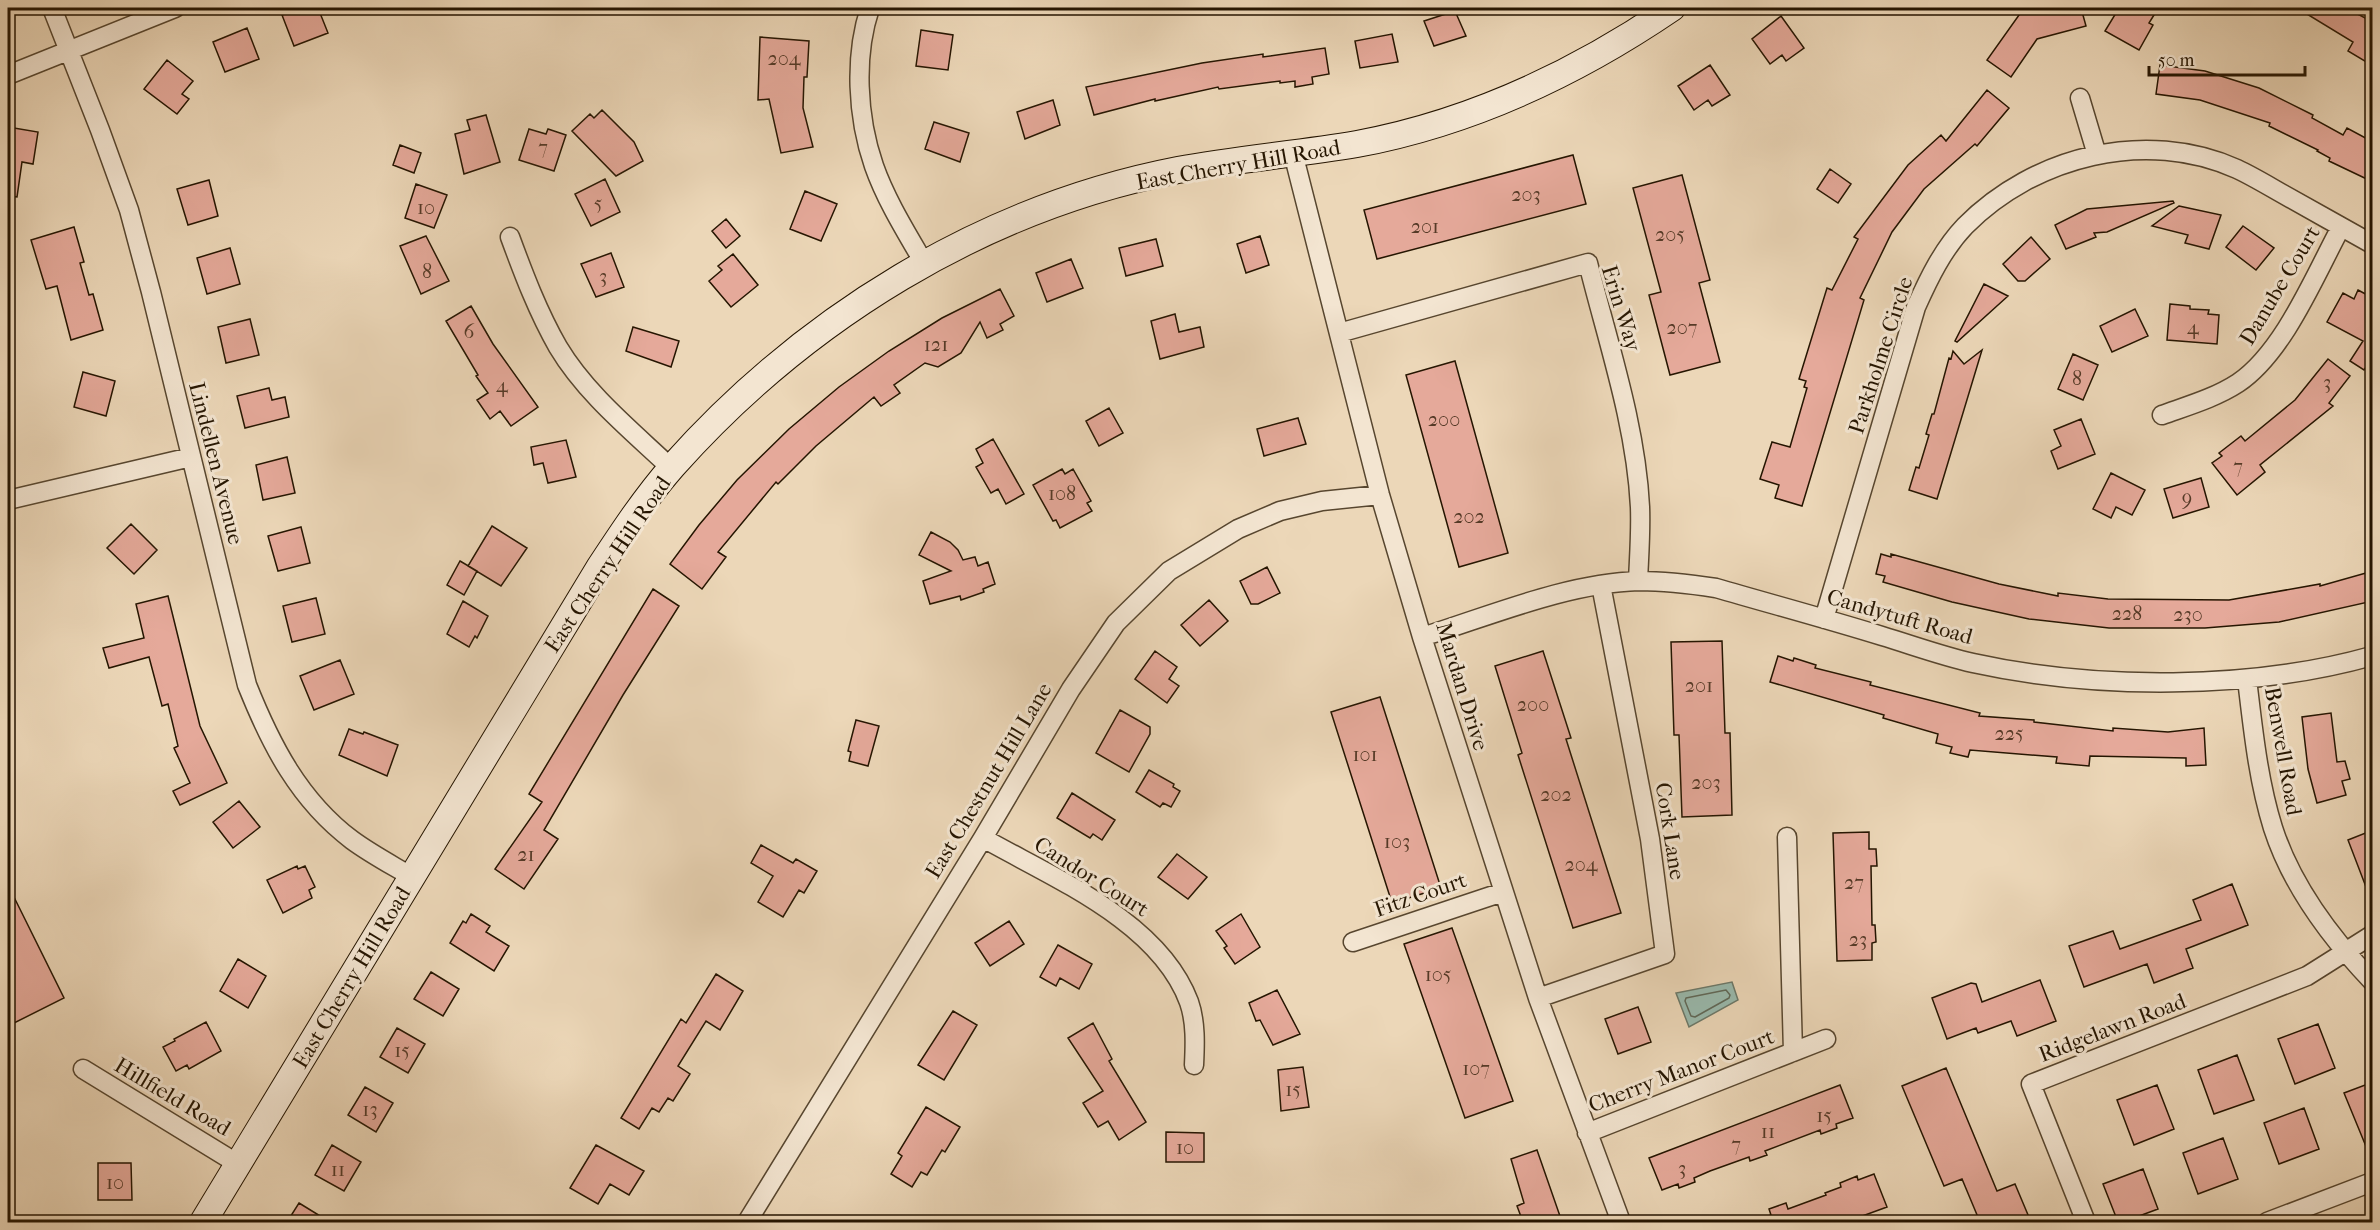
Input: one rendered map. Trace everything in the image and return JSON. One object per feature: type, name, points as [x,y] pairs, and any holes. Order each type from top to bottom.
[{"type":"main road","name":"East Cherry Hill Road","points":[[203,1222],[599,568],[632,518],[671,468],[725,412],[812,336],[863,300],[924,263],[981,234],[1054,204],[1177,170],[1360,143],[1464,115],[1572,68],[1644,27],[1672,8]]},
{"type":"street","name":"Lindellen Avenue","points":[[52,8],[129,210],[247,684],[263,725],[280,759],[301,790],[325,816],[353,841],[412,877]]},
{"type":"street","points":[[8,75],[175,8]]},
{"type":"street","points":[[870,8],[861,53],[860,92],[864,131],[873,165],[889,201],[924,263]]},
{"type":"street","points":[[2080,98],[2097,155]]},
{"type":"street","name":"Parkholme Circle","points":[[1824,619],[1916,307],[1932,272],[1964,227],[2008,191],[2031,176],[2060,164],[2097,155],[2144,149],[2201,157],[2237,169],[2373,244]]},
{"type":"street","name":"Mardan Drive","points":[[1293,153],[1380,495],[1422,637],[1538,999],[1621,1222]]},
{"type":"street","name":"Danube Court","points":[[2162,415],[2211,398],[2257,368],[2278,342],[2341,227]]},
{"type":"street","points":[[510,237],[535,303],[559,349],[591,389],[671,468]]},
{"type":"street","name":"Erin Way","points":[[1339,333],[1588,263],[1624,405],[1631,443],[1640,507],[1638,581]]},
{"type":"street","points":[[8,500],[191,456]]},
{"type":"street","name":"East Chestnut Hill Lane","points":[[747,1222],[983,838],[1071,689],[1102,642],[1133,605],[1169,571],[1238,529],[1280,511],[1322,501],[1380,495]]},
{"type":"street","name":"Candytuft Road","points":[[1422,637],[1549,597],[1601,585],[1638,581],[1682,583],[1716,588],[1972,663],[2030,672],[2147,683],[2247,679],[2299,673],[2373,656]]},
{"type":"street","name":"Cork Lane","points":[[1538,999],[1665,954],[1650,839],[1601,585]]},
{"type":"street","name":"Benwell Road","points":[[2247,679],[2257,757],[2274,829],[2290,867],[2310,905],[2345,952],[2373,981]]},
{"type":"street","name":"Cherry Manor Court","points":[[1787,837],[1793,1052]]},
{"type":"street","name":"Candor Court","points":[[983,838],[1115,913],[1144,937],[1178,978],[1190,1004],[1195,1036],[1194,1065]]},
{"type":"street","name":"Fitz Court","points":[[1353,942],[1503,892]]},
{"type":"street","points":[[2345,952],[2373,935]]},
{"type":"street","name":"Ridgelawn Road","points":[[2086,1222],[2031,1084],[2307,976],[2345,952]]},
{"type":"street","name":"Cherry Manor Court","points":[[1587,1133],[1826,1040]]},
{"type":"street","name":"Hillfield Road","points":[[83,1069],[238,1164]]},
{"type":"street","points":[[2267,1222],[2373,1182]]},
{"type":"water","points":[[1732,982],[1738,1000],[1689,1027],[1676,993]]},
{"type":"building","points":[[301,8],[318,8],[328,33],[294,46],[282,15]]},
{"type":"building","points":[[2024,8],[2081,8],[2086,26],[2037,39],[2011,77],[1987,60]]},
{"type":"building","points":[[2119,8],[2141,8],[2154,15],[2149,23],[2153,25],[2139,50],[2105,31]]},
{"type":"building","points":[[2297,8],[2346,8],[2373,22],[2373,66],[2348,51],[2353,42]]},
{"type":"building","points":[[1455,11],[1466,36],[1434,46],[1424,21]]},
{"type":"building","points":[[1781,16],[1804,48],[1786,61],[1782,55],[1770,64],[1752,39]]},
{"type":"building","points":[[247,28],[259,59],[225,72],[213,42]]},
{"type":"building","points":[[921,30],[953,35],[948,70],[916,66]]},
{"type":"building","points":[[1392,34],[1398,62],[1360,68],[1355,41]]},
{"type":"building","points":[[760,37],[809,41],[803,108],[813,147],[781,153],[769,99],[758,100]]},
{"type":"building","points":[[1325,48],[1329,74],[1312,77],[1313,84],[1295,87],[1295,81],[1280,83],[1280,81],[1219,89],[1218,87],[1155,101],[1155,99],[1094,115],[1086,87],[1202,63]]},
{"type":"building","points":[[167,60],[193,81],[182,94],[189,99],[177,114],[144,89]]},
{"type":"building","points":[[1710,65],[1730,95],[1712,106],[1708,100],[1694,110],[1678,86]]},
{"type":"building","points":[[2160,65],[2205,71],[2259,88],[2313,115],[2312,118],[2343,135],[2347,128],[2373,142],[2373,182],[2329,161],[2330,158],[2318,150],[2269,126],[2270,123],[2200,100],[2156,94]]},
{"type":"building","points":[[1987,90],[2009,108],[1977,146],[1975,144],[1924,189],[1892,232],[1860,298],[1864,300],[1802,506],[1775,498],[1779,485],[1760,479],[1772,442],[1790,447],[1807,388],[1804,387],[1806,381],[1799,379],[1827,288],[1832,290],[1858,239],[1854,237],[1908,165],[1941,135],[1946,141]]},
{"type":"building","points":[[1053,100],[1060,125],[1025,139],[1017,112]]},
{"type":"building","points":[[602,110],[634,142],[643,161],[616,176],[572,131],[590,114],[594,118]]},
{"type":"building","points":[[486,115],[500,162],[464,174],[455,134],[470,130],[467,120]]},
{"type":"building","points":[[934,122],[969,133],[960,162],[925,149]]},
{"type":"building","points":[[8,127],[38,132],[33,164],[22,162],[17,197],[8,196]]},
{"type":"building","points":[[529,129],[546,134],[548,129],[566,135],[554,171],[519,160]]},
{"type":"building","points":[[400,145],[421,153],[414,173],[393,165]]},
{"type":"building","points":[[1573,155],[1586,204],[1377,259],[1364,210]]},
{"type":"building","points":[[1830,169],[1851,184],[1838,203],[1817,189]]},
{"type":"building","points":[[1682,175],[1710,280],[1699,283],[1720,362],[1670,375],[1649,295],[1661,292],[1633,188]]},
{"type":"building","points":[[605,179],[620,212],[591,226],[575,194]]},
{"type":"building","points":[[209,180],[218,216],[188,225],[177,189]]},
{"type":"building","points":[[416,184],[447,195],[434,228],[405,218]]},
{"type":"building","points":[[805,191],[837,204],[821,241],[790,229]]},
{"type":"building","points":[[2173,201],[2174,203],[2107,232],[2094,233],[2096,237],[2066,249],[2055,225],[2087,209]]},
{"type":"building","points":[[2179,206],[2221,215],[2209,249],[2185,243],[2188,235],[2152,226]]},
{"type":"building","points":[[726,219],[740,236],[726,248],[712,231]]},
{"type":"building","points":[[2243,226],[2274,248],[2256,270],[2226,247]]},
{"type":"building","points":[[74,227],[84,262],[80,263],[89,295],[93,294],[103,330],[71,340],[57,286],[46,289],[31,240]]},
{"type":"building","points":[[426,236],[449,281],[421,294],[400,246]]},
{"type":"building","points":[[1260,236],[1269,265],[1246,273],[1237,244]]},
{"type":"building","points":[[2031,237],[2050,259],[2025,281],[2018,281],[2003,264]]},
{"type":"building","points":[[1156,239],[1163,266],[1126,276],[1119,248]]},
{"type":"building","points":[[230,248],[240,284],[207,294],[197,258]]},
{"type":"building","points":[[611,253],[624,287],[596,297],[581,264]]},
{"type":"building","points":[[733,254],[758,285],[731,307],[709,281],[722,270],[718,266]]},
{"type":"building","points":[[1071,259],[1083,288],[1047,302],[1036,273]]},
{"type":"building","points":[[1984,284],[2008,296],[1957,342],[1955,341]]},
{"type":"building","points":[[1000,289],[1014,316],[1000,324],[1003,330],[987,338],[980,322],[961,353],[938,367],[925,363],[894,385],[900,393],[881,406],[874,397],[816,446],[778,484],[776,482],[718,552],[726,557],[702,589],[670,564],[737,480],[789,429],[839,387],[889,351],[942,318]]},
{"type":"building","points":[[2358,290],[2373,298],[2373,357],[2364,370],[2350,361],[2363,341],[2327,322],[2343,293],[2354,299]]},
{"type":"building","points":[[2170,304],[2190,306],[2190,309],[2209,310],[2208,314],[2219,315],[2217,344],[2167,340]]},
{"type":"building","points":[[471,306],[493,344],[538,407],[511,426],[500,411],[490,419],[477,400],[488,393],[446,321]]},
{"type":"building","points":[[2135,309],[2148,336],[2112,352],[2100,326]]},
{"type":"building","points":[[1175,314],[1179,332],[1200,327],[1204,347],[1160,359],[1151,321]]},
{"type":"building","points":[[250,319],[259,355],[226,363],[218,327]]},
{"type":"building","points":[[633,327],[679,341],[671,367],[626,351]]},
{"type":"building","points":[[1982,350],[1937,499],[1909,490],[1916,467],[1919,468],[1929,435],[1926,434],[1932,414],[1934,414],[1949,358],[1951,359],[1953,351],[1964,364]]},
{"type":"building","points":[[2073,354],[2098,365],[2083,400],[2058,389]]},
{"type":"building","points":[[2328,359],[2350,376],[2329,403],[2333,406],[2260,465],[2265,472],[2237,495],[2212,463],[2222,456],[2219,453],[2241,436],[2245,441],[2295,400]]},
{"type":"building","points":[[1455,361],[1508,553],[1459,567],[1406,375]]},
{"type":"building","points":[[83,372],[115,381],[106,416],[74,407]]},
{"type":"building","points":[[269,388],[272,400],[285,397],[289,417],[245,428],[237,396]]},
{"type":"building","points":[[1109,408],[1123,433],[1099,446],[1086,421]]},
{"type":"building","points":[[1298,418],[1306,444],[1264,456],[1257,429]]},
{"type":"building","points":[[2081,419],[2095,454],[2058,469],[2051,451],[2061,446],[2054,430]]},
{"type":"building","points":[[993,439],[1024,494],[1006,504],[998,489],[991,493],[976,467],[983,463],[976,449]]},
{"type":"building","points":[[566,440],[576,477],[548,483],[543,463],[534,465],[531,447]]},
{"type":"building","points":[[287,457],[295,493],[263,500],[256,465]]},
{"type":"building","points":[[1062,469],[1065,474],[1073,469],[1091,501],[1087,503],[1092,511],[1060,528],[1056,520],[1053,521],[1033,485]]},
{"type":"building","points":[[2111,473],[2145,490],[2132,515],[2116,507],[2111,518],[2093,509]]},
{"type":"building","points":[[2201,478],[2209,507],[2173,518],[2164,489]]},
{"type":"building","points":[[131,524],[157,550],[134,574],[107,548]]},
{"type":"building","points":[[492,526],[527,548],[501,586],[468,566]]},
{"type":"building","points":[[301,527],[310,563],[278,571],[268,536]]},
{"type":"building","points":[[931,532],[950,542],[958,550],[963,560],[975,557],[978,566],[988,562],[995,584],[983,589],[984,592],[961,600],[960,596],[930,604],[923,581],[951,571],[919,555]]},
{"type":"building","points":[[1881,554],[1891,557],[1891,554],[1999,584],[2058,596],[2058,593],[2108,599],[2229,600],[2320,584],[2320,586],[2373,571],[2373,601],[2279,622],[2205,628],[2109,628],[2029,619],[1952,602],[1883,582],[1885,576],[1876,574]]},
{"type":"building","points":[[460,561],[477,571],[464,595],[447,585]]},
{"type":"building","points":[[1267,567],[1280,593],[1258,604],[1251,604],[1240,581]]},
{"type":"building","points":[[653,589],[679,606],[623,695],[544,830],[558,839],[524,889],[495,869],[542,802],[529,794]]},
{"type":"building","points":[[168,596],[200,726],[227,783],[180,805],[173,791],[190,783],[174,748],[178,746],[168,704],[162,706],[149,657],[109,668],[103,648],[144,638],[136,604]]},
{"type":"building","points":[[316,598],[325,634],[292,642],[283,606]]},
{"type":"building","points":[[1209,600],[1228,621],[1200,646],[1181,625]]},
{"type":"building","points":[[463,601],[488,616],[477,638],[475,636],[469,647],[447,634]]},
{"type":"building","points":[[1722,641],[1725,733],[1730,733],[1732,815],[1682,817],[1679,735],[1674,735],[1671,642]]},
{"type":"building","points":[[1155,651],[1177,667],[1169,679],[1179,686],[1167,703],[1135,679]]},
{"type":"building","points":[[1543,651],[1571,738],[1566,739],[1621,913],[1573,928],[1518,755],[1522,753],[1495,666]]},
{"type":"building","points":[[1778,656],[1793,661],[1794,658],[1816,665],[1815,668],[1871,682],[1870,685],[1980,713],[1979,716],[2034,720],[2034,722],[2113,731],[2113,728],[2168,732],[2204,728],[2206,765],[2186,766],[2186,758],[2090,756],[2089,766],[2056,763],[2057,757],[1970,750],[1968,757],[1950,753],[1952,747],[1936,743],[1938,734],[1883,718],[1884,715],[1770,682]]},
{"type":"building","points":[[340,660],[354,694],[314,710],[300,676]]},
{"type":"building","points":[[1380,697],[1441,888],[1392,903],[1331,712]]},
{"type":"building","points":[[1120,710],[1150,727],[1150,734],[1129,772],[1096,753]]},
{"type":"building","points":[[2331,713],[2337,762],[2345,761],[2350,779],[2342,781],[2346,795],[2317,803],[2308,769],[2302,717]]},
{"type":"building","points":[[856,720],[879,726],[868,766],[849,761],[851,752],[848,751]]},
{"type":"building","points":[[349,729],[363,734],[364,732],[398,745],[387,776],[339,755]]},
{"type":"building","points":[[1149,770],[1174,784],[1173,787],[1180,791],[1171,807],[1163,803],[1160,807],[1136,792]]},
{"type":"building","points":[[1072,793],[1115,820],[1102,840],[1093,834],[1090,838],[1057,818]]},
{"type":"building","points":[[239,801],[260,827],[233,848],[213,822]]},
{"type":"building","points":[[2373,830],[2373,900],[2371,900],[2348,840]]},
{"type":"building","points":[[1869,832],[1869,849],[1876,849],[1877,866],[1871,866],[1872,925],[1875,925],[1876,942],[1872,943],[1872,960],[1837,961],[1833,833]]},
{"type":"building","points":[[761,845],[793,863],[796,859],[817,871],[804,893],[799,890],[783,917],[758,902],[773,876],[751,863]]},
{"type":"building","points":[[1177,854],[1207,877],[1188,899],[1158,877]]},
{"type":"building","points":[[297,866],[298,869],[305,866],[315,887],[309,890],[312,898],[283,913],[267,880]]},
{"type":"building","points":[[2232,884],[2248,925],[2186,949],[2193,968],[2154,983],[2147,964],[2084,987],[2069,946],[2113,931],[2120,949],[2201,920],[2193,900]]},
{"type":"building","points":[[8,885],[64,998],[8,1026]]},
{"type":"building","points":[[471,914],[490,926],[486,932],[509,946],[494,971],[450,943],[463,921],[466,923]]},
{"type":"building","points":[[1241,914],[1260,947],[1235,964],[1224,948],[1227,946],[1216,931]]},
{"type":"building","points":[[1009,921],[1024,944],[990,966],[975,943]]},
{"type":"building","points":[[1452,928],[1513,1101],[1465,1118],[1404,944]]},
{"type":"building","points":[[1058,945],[1092,964],[1079,989],[1060,978],[1056,986],[1040,977]]},
{"type":"building","points":[[238,959],[266,976],[248,1008],[220,991]]},
{"type":"building","points":[[431,972],[459,989],[443,1016],[414,999]]},
{"type":"building","points":[[716,974],[743,991],[720,1030],[706,1021],[678,1066],[690,1074],[673,1101],[668,1098],[659,1112],[652,1108],[639,1129],[621,1118],[681,1019],[686,1023]]},
{"type":"building","points":[[2040,980],[2056,1021],[2017,1036],[2011,1021],[1978,1033],[1976,1028],[1947,1039],[1932,998],[1971,983],[1976,984],[1982,1002]]},
{"type":"building","points":[[1277,990],[1300,1034],[1273,1045],[1260,1020],[1256,1021],[1249,1003]]},
{"type":"building","points":[[1638,1007],[1651,1042],[1618,1054],[1605,1019]]},
{"type":"building","points":[[953,1011],[977,1025],[944,1080],[918,1065]]},
{"type":"building","points":[[206,1022],[221,1051],[189,1069],[187,1065],[176,1071],[163,1047]]},
{"type":"building","points":[[1093,1023],[1112,1059],[1109,1061],[1146,1122],[1119,1140],[1108,1121],[1098,1127],[1083,1103],[1103,1091],[1068,1038]]},
{"type":"building","points":[[2318,1024],[2335,1068],[2295,1084],[2278,1039]]},
{"type":"building","points":[[397,1028],[425,1044],[408,1073],[380,1057]]},
{"type":"building","points":[[2237,1055],[2254,1100],[2214,1114],[2198,1070]]},
{"type":"building","points":[[1303,1067],[1309,1107],[1281,1111],[1278,1070]]},
{"type":"building","points":[[1946,1068],[1997,1191],[2015,1184],[2031,1222],[1980,1222],[1962,1179],[1944,1186],[1902,1086]]},
{"type":"building","points":[[2373,1082],[2373,1161],[2372,1161],[2344,1093]]},
{"type":"building","points":[[1840,1085],[1853,1118],[1836,1124],[1837,1128],[1821,1134],[1820,1130],[1765,1151],[1767,1155],[1750,1161],[1749,1157],[1710,1171],[1694,1178],[1695,1182],[1679,1188],[1678,1184],[1662,1190],[1649,1158]]},
{"type":"building","points":[[2157,1085],[2174,1129],[2134,1145],[2117,1100]]},
{"type":"building","points":[[365,1087],[393,1103],[376,1132],[348,1115]]},
{"type":"building","points":[[926,1107],[960,1127],[945,1152],[942,1150],[927,1175],[921,1172],[912,1187],[891,1174],[902,1156],[898,1153]]},
{"type":"building","points":[[2304,1108],[2319,1149],[2279,1164],[2264,1123]]},
{"type":"building","points":[[1166,1132],[1204,1133],[1204,1162],[1166,1162]]},
{"type":"building","points":[[2223,1138],[2238,1179],[2198,1194],[2183,1153]]},
{"type":"building","points":[[332,1145],[361,1162],[344,1191],[315,1175]]},
{"type":"building","points":[[596,1145],[644,1171],[629,1195],[610,1184],[598,1204],[570,1188]]},
{"type":"building","points":[[1537,1150],[1561,1219],[1552,1222],[1523,1222],[1517,1206],[1524,1203],[1511,1159]]},
{"type":"building","points":[[98,1163],[131,1163],[132,1200],[98,1200]]},
{"type":"building","points":[[2143,1169],[2158,1209],[2118,1222],[2103,1184]]},
{"type":"building","points":[[1874,1174],[1887,1207],[1846,1222],[1756,1222],[1756,1220],[1771,1215],[1769,1209],[1786,1203],[1788,1209],[1826,1195],[1825,1193],[1841,1187],[1840,1183],[1857,1176],[1858,1180]]},
{"type":"building","points":[[299,1203],[330,1222],[287,1222]]}]
